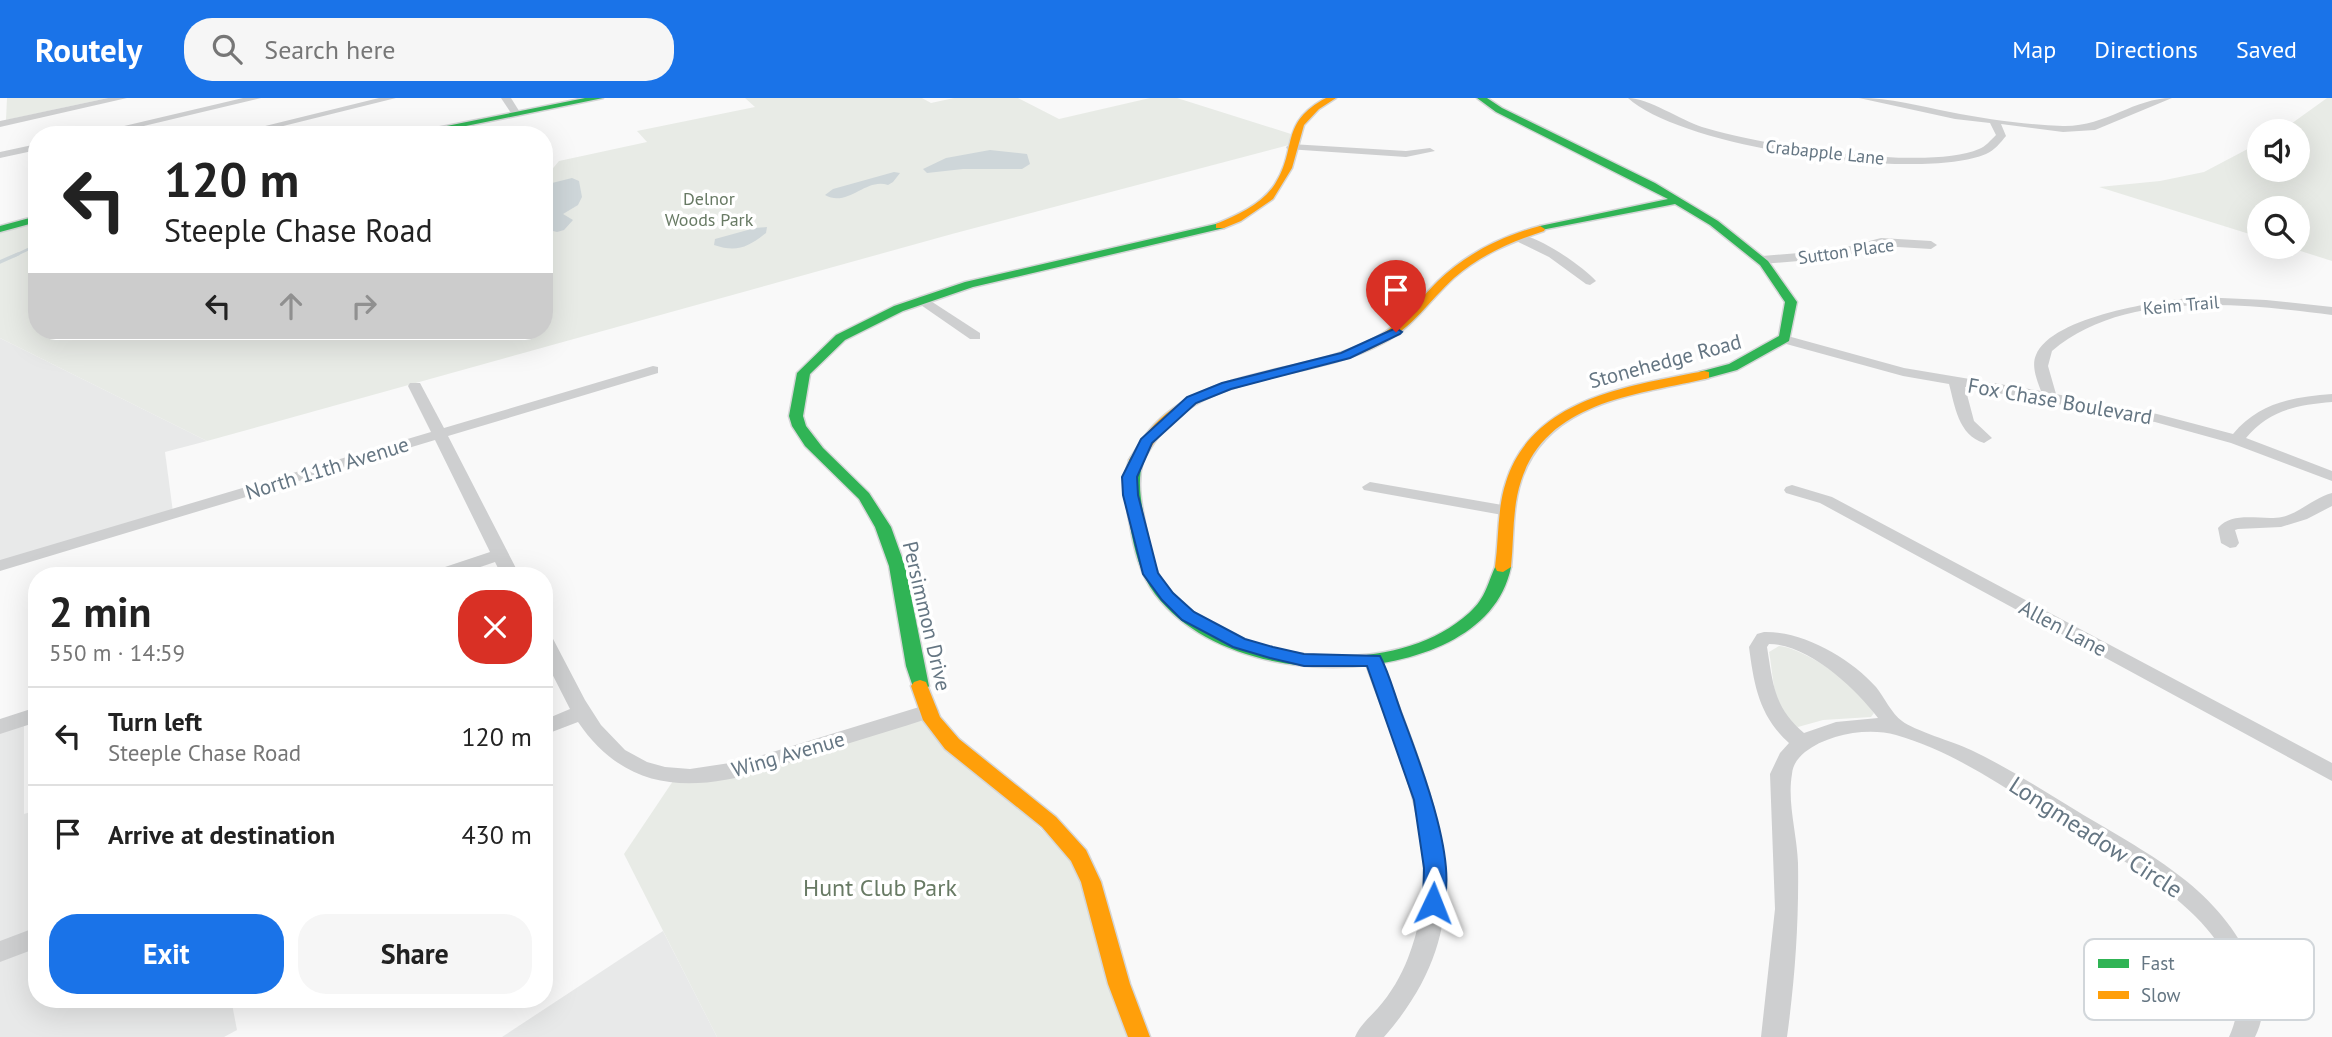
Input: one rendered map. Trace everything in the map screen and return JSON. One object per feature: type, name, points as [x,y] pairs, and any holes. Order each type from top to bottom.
[{"type":"street","points":[[0,124],[122,98]]},
{"type":"street","points":[[131,126],[234,100],[256,98]]},
{"type":"street","points":[[272,126],[391,98]]},
{"type":"street","points":[[506,98],[516,114]]},
{"type":"street","points":[[454,126],[599,98]]},
{"type":"street","name":"Persimmon Drive","points":[[1139,1037],[1126,1010],[1093,890],[1079,856],[1054,828],[984,771],[937,727],[913,666],[902,582],[895,554],[881,523],[859,490],[809,440],[796,417],[795,396],[815,359],[836,340],[880,316],[923,300],[1033,267],[1150,246],[1225,224],[1249,212],[1276,190],[1287,169],[1301,117],[1319,103],[1332,98]]},
{"type":"street","points":[[1481,98],[1499,110],[1679,200],[1727,231],[1762,260],[1781,280],[1791,297],[1793,313],[1784,338]]},
{"type":"street","name":"Crabapple Lane","points":[[1633,98],[1666,117],[1707,132],[1768,147],[1840,158],[1905,160],[1987,150],[1998,144],[2001,136],[1994,121]]},
{"type":"street","points":[[1864,98],[1994,121],[2063,129],[2095,127],[2167,98]]},
{"type":"street","points":[[234,100],[247,110]]},
{"type":"street","points":[[102,102],[110,110]]},
{"type":"street","points":[[258,118],[267,126]]},
{"type":"street","points":[[119,119],[126,126]]},
{"type":"street","points":[[1291,147],[1406,154],[1430,151]]},
{"type":"street","points":[[0,155],[28,149]]},
{"type":"street","name":"Stonehedge Road","points":[[1679,200],[1571,221],[1496,246],[1464,265],[1396,332],[1380,342],[1332,360],[1250,379],[1192,400],[1146,442],[1130,477],[1130,495],[1151,574],[1167,597],[1188,616],[1231,639],[1270,653],[1304,660],[1373,660],[1441,641],[1481,612],[1501,580],[1510,492],[1524,453],[1537,438],[1575,410],[1607,395],[1735,366],[1769,351],[1784,338]]},
{"type":"street","points":[[0,229],[28,221]]},
{"type":"street","points":[[1518,237],[1553,254],[1590,281]]},
{"type":"street","name":"Sutton Place","points":[[1762,260],[1835,254],[1881,242],[1931,245]]},
{"type":"street","points":[[923,300],[975,336]]},
{"type":"street","name":"Keim Trail","points":[[2050,397],[2041,367],[2047,348],[2077,330],[2125,311],[2155,304],[2234,301],[2332,311]]},
{"type":"street","name":"Fox Chase Boulevard","points":[[1784,338],[1874,366],[2157,418],[2236,440],[2332,476]]},
{"type":"street","name":"North 11th Avenue","points":[[0,566],[653,370]]},
{"type":"street","points":[[1956,382],[1967,423],[1984,438]]},
{"type":"street","points":[[415,386],[506,567]]},
{"type":"street","points":[[2236,440],[2260,412],[2291,402],[2332,398]]},
{"type":"street","points":[[1370,487],[1508,511]]},
{"type":"street","name":"Allen Lane","points":[[1792,490],[1826,500],[2332,773]]},
{"type":"street","points":[[2230,542],[2226,528],[2235,523],[2281,522],[2322,507],[2332,498]]},
{"type":"street","points":[[462,567],[500,554]]},
{"type":"street","points":[[1774,1037],[1784,971],[1789,885],[1781,780],[1785,760],[1802,743],[1781,726],[1768,705],[1758,647],[1764,638],[1776,636],[1789,639],[1848,676],[1877,701],[1895,727]]},
{"type":"street","name":"Wing Avenue","points":[[553,656],[595,733],[617,754],[635,766],[693,776],[754,767],[929,711]]},
{"type":"street","points":[[1368,1037],[1412,978],[1424,945],[1433,903],[1435,868],[1424,800],[1373,660]]},
{"type":"street","points":[[553,723],[582,712]]},
{"type":"street","points":[[0,727],[28,717]]},
{"type":"street","name":"Longmeadow Circle","points":[[1802,743],[1825,732],[1864,727],[1895,727],[1962,752],[2160,873],[2204,909],[2226,939]]},
{"type":"street","points":[[0,952],[28,941]]},
{"type":"street","name":"Longmeadow Circle","points":[[2242,1037],[2249,1020]]},
{"type":"shaded area","points":[[990,150],[1027,154],[1030,164],[1022,169],[963,169],[927,173],[923,169],[946,158]]},
{"type":"shaded area","points":[[894,172],[900,173],[888,185],[872,185],[841,198],[825,195],[833,189]]},
{"type":"shaded area","points":[[572,178],[579,181],[582,197],[578,205],[563,214],[573,220],[564,230],[557,232],[553,231],[553,183]]},
{"type":"shaded area","points":[[767,227],[766,233],[742,247],[714,245],[715,239]]},
{"type":"shaded area","points":[[0,338],[207,441],[165,452],[173,512],[0,564]]},
{"type":"shaded area","points":[[24,722],[24,814],[28,813],[28,937],[0,948],[0,730]]},
{"type":"shaded area","points":[[663,931],[717,1037],[502,1037],[546,1008],[553,1008],[553,1003]]},
{"type":"shaded area","points":[[28,944],[28,1008],[233,1008],[237,1030],[224,1037],[0,1037],[0,955]]},
{"type":"green space","points":[[7,98],[108,98],[6,120]]},
{"type":"green space","name":"Delnor Woods Park","points":[[745,98],[922,98],[931,103],[954,98],[1018,98],[1059,119],[1150,98],[1177,98],[1291,134],[1289,145],[952,234],[207,441],[0,338],[0,230],[28,223],[28,340],[553,340],[553,168],[559,161],[647,142],[637,131],[755,107]]},
{"type":"green space","points":[[2327,98],[2332,98],[2332,261],[2310,254],[2310,196],[2247,196],[2247,233],[2099,187],[2160,181],[2204,172],[2247,149],[2247,182],[2310,182],[2310,119],[2298,119]]},
{"type":"green space","points":[[1779,646],[1809,656],[1841,677],[1859,692],[1874,713],[1871,717],[1823,720],[1798,727],[1789,721],[1776,694],[1769,652]]},
{"type":"green space","name":"Hunt Club Park","points":[[922,718],[1074,860],[1131,1037],[717,1037],[624,854],[673,781]]},
{"type":"waterway","points":[[14,256],[28,249]]},
{"type":"waterway","points":[[0,262],[18,254]]},
{"type":"traffic: fast","points":[[453,126],[599,98]]},
{"type":"traffic: fast","points":[[1481,98],[1499,110],[1651,185],[1714,223],[1764,263],[1791,302],[1785,338],[1733,367],[1704,375]]},
{"type":"traffic: fast","points":[[1540,229],[1679,200]]},
{"type":"traffic: fast","points":[[0,229],[28,221]]},
{"type":"traffic: fast","points":[[920,686],[897,566],[883,527],[864,496],[810,444],[799,426],[796,416],[804,373],[841,338],[898,308],[969,285],[1045,265],[1220,226]]},
{"type":"traffic: fast","points":[[1136,460],[1132,485],[1138,528],[1149,569],[1162,592],[1189,618],[1223,638],[1262,652],[1303,660],[1346,662],[1387,657],[1425,647],[1458,630],[1481,611],[1493,595],[1503,567]]},
{"type":"traffic: slow","points":[[1220,226],[1254,209],[1276,190],[1288,168],[1299,125],[1305,116],[1332,98]]},
{"type":"traffic: slow","points":[[1136,460],[1157,429],[1183,407],[1213,391],[1312,365],[1377,342],[1398,328],[1451,275],[1471,260],[1505,242],[1540,229]]},
{"type":"traffic: slow","points":[[1503,567],[1513,482],[1524,454],[1542,433],[1564,416],[1590,403],[1619,393],[1704,375]]},
{"type":"traffic: slow","points":[[920,686],[932,720],[952,744],[1049,822],[1079,856],[1091,882],[1119,984],[1139,1037]]},
{"type":"route","points":[[1396,332],[1346,356],[1226,386],[1192,400],[1146,442],[1130,477],[1130,495],[1151,574],[1167,597],[1188,616],[1239,643],[1270,653],[1304,660],[1373,660],[1424,800],[1435,868],[1433,903]]}]
